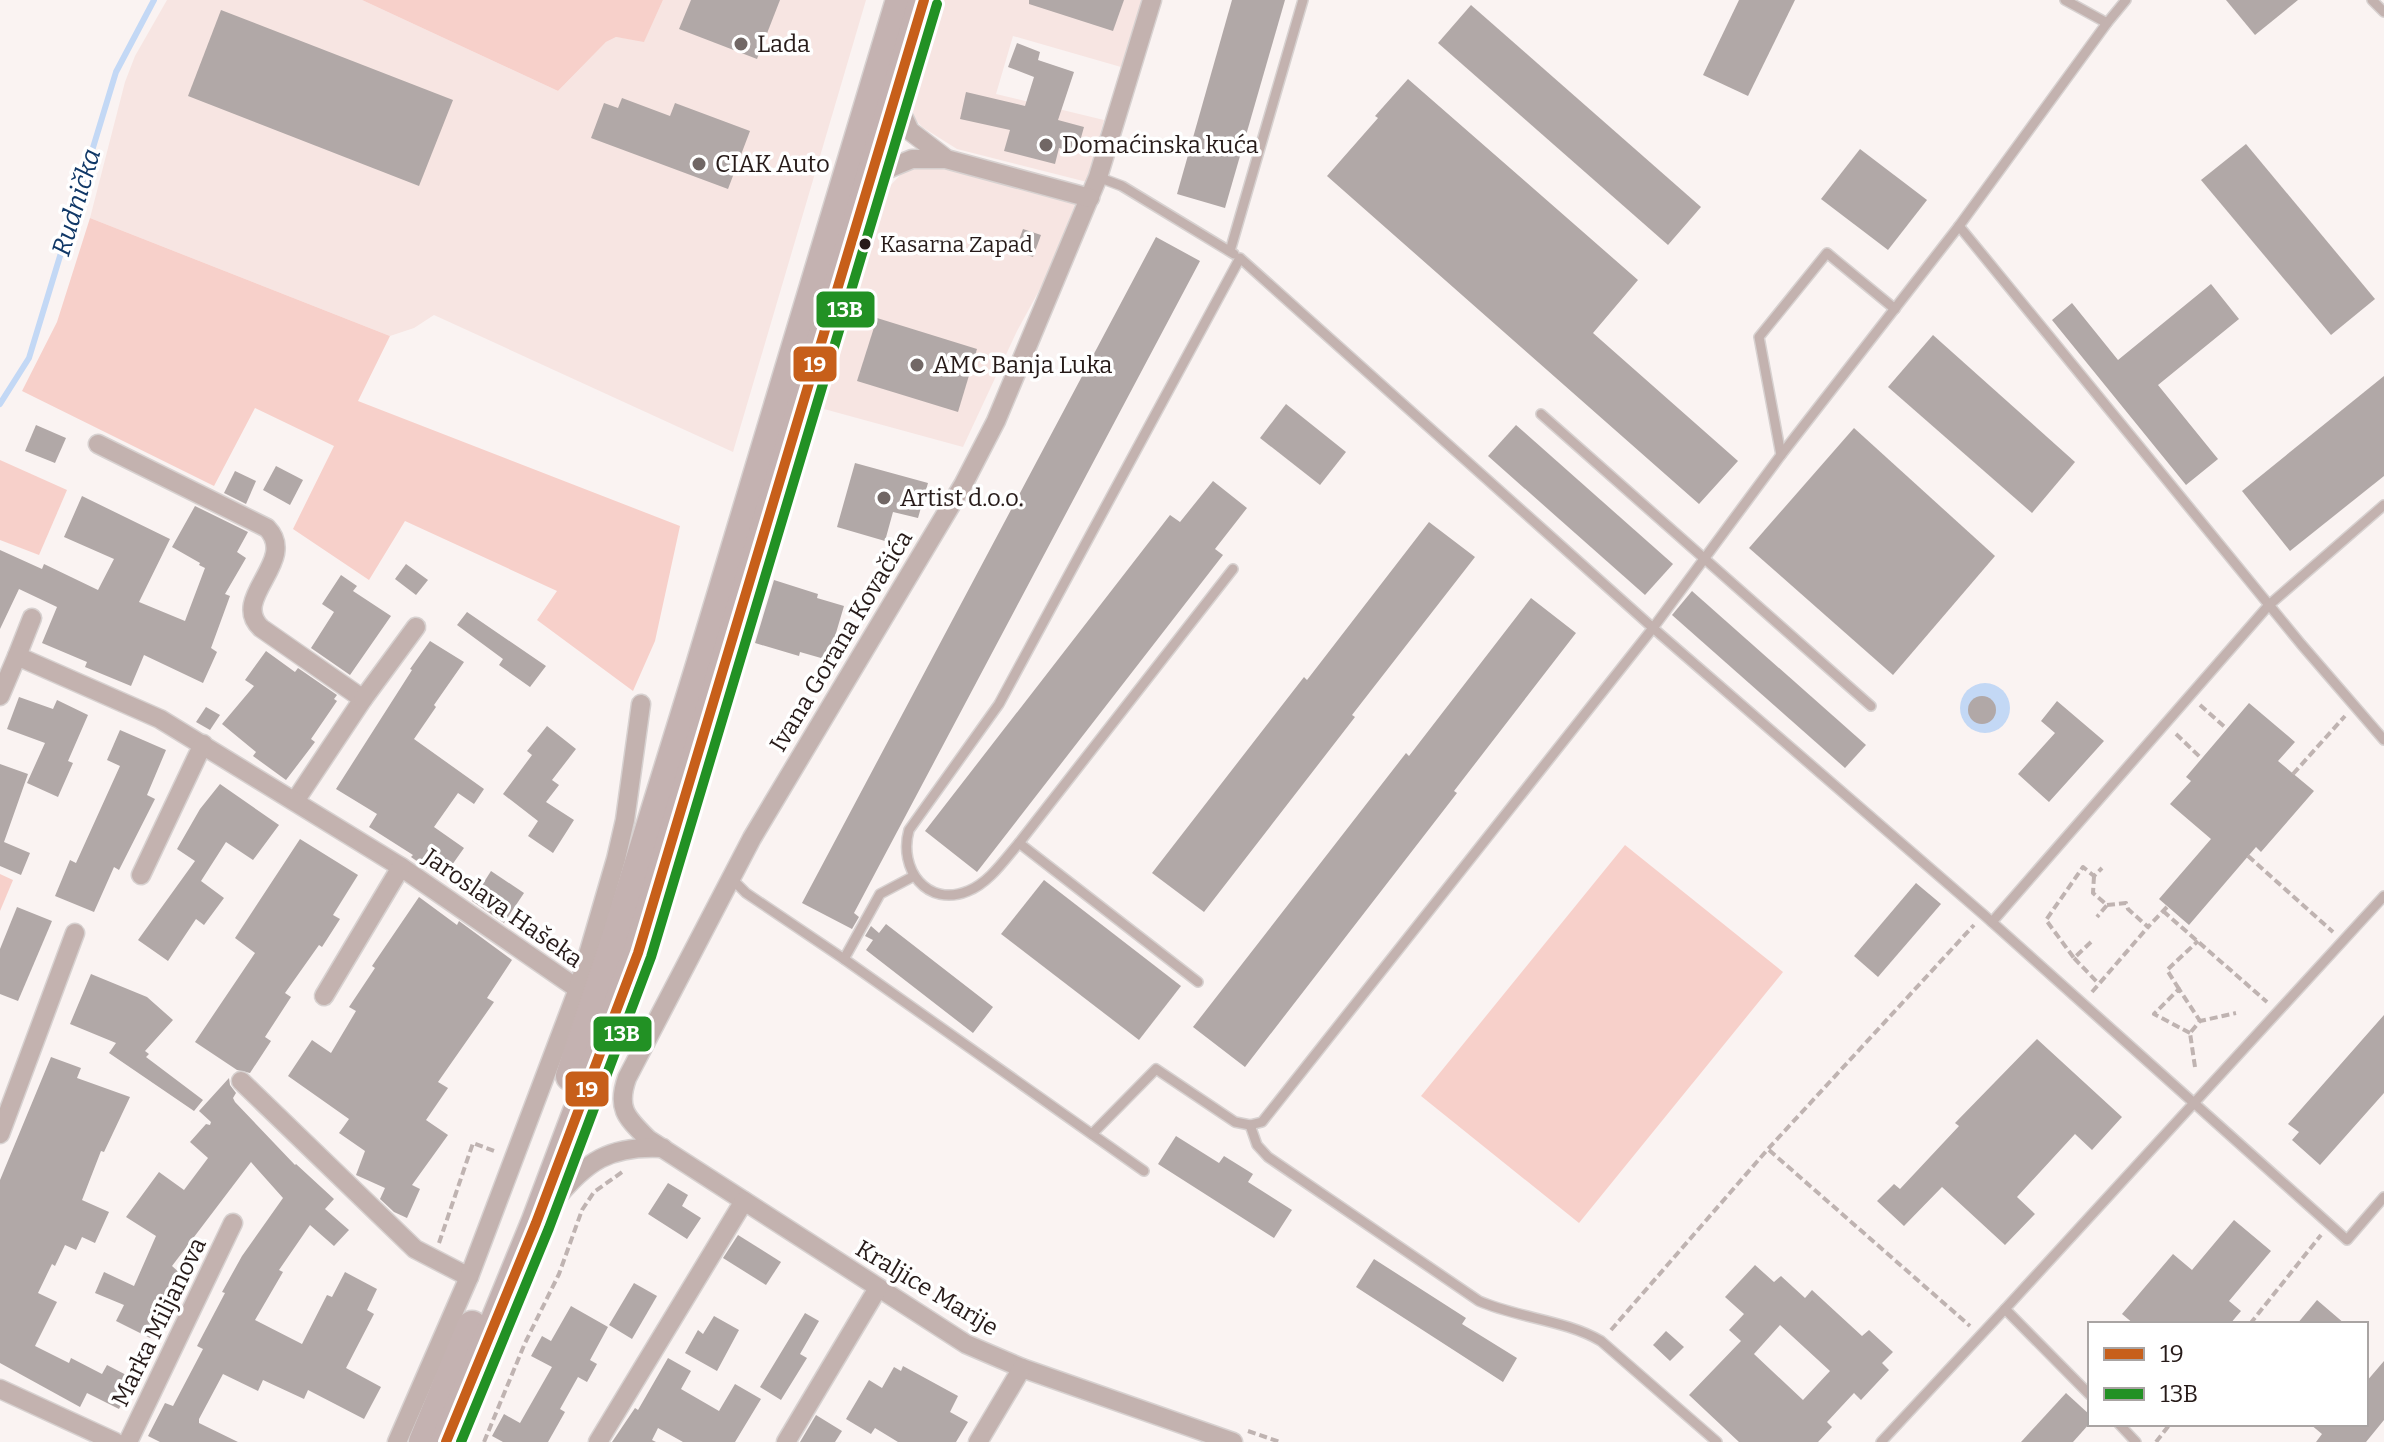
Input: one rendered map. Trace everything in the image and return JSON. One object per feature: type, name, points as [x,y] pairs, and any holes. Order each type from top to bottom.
[{"type":"main road","points":[[424,1442],[520,1209],[582,1045],[747,517],[901,0]]},
{"type":"main road","points":[[446,1442],[536,1223],[638,953],[924,0]]},
{"type":"street","name":"Ivana Gorana Kovačića","points":[[663,1148],[648,1139],[629,1120],[621,1094],[627,1078],[731,878],[963,485],[996,421],[1098,177],[1152,0]]},
{"type":"street","points":[[894,95],[910,131],[946,159]]},
{"type":"street","points":[[871,176],[912,159],[946,159],[1090,198]]},
{"type":"street","points":[[98,444],[267,528],[274,536],[277,550],[252,605],[252,618],[261,628],[363,699]]},
{"type":"street","points":[[0,696],[32,618]]},
{"type":"street","points":[[295,801],[363,699],[416,627]]},
{"type":"street","name":"Jaroslava Hašeka","points":[[17,656],[160,719],[203,744],[401,867],[578,989]]},
{"type":"street","points":[[397,1442],[469,1277],[578,989],[625,820],[641,704]]},
{"type":"street","points":[[141,875],[203,744]]},
{"type":"street","name":"Jaroslava Hašeka","points":[[324,996],[401,867]]},
{"type":"street","points":[[0,1134],[75,933]]},
{"type":"street","points":[[241,1081],[415,1249],[469,1277]]},
{"type":"street","points":[[536,1223],[570,1181],[592,1162],[633,1147],[663,1148]]},
{"type":"street","name":"Kraljice Marije","points":[[663,1148],[957,1339],[1022,1368],[1233,1442]]},
{"type":"street","points":[[598,1442],[744,1201]]},
{"type":"street","name":"Marka Miljanova","points":[[128,1442],[233,1223]]},
{"type":"street","points":[[786,1442],[878,1288]]},
{"type":"street","points":[[978,1442],[1022,1368]]},
{"type":"street","name":"Marka Miljanova","points":[[0,1389],[115,1442]]},
{"type":"street","points":[[1175,1442],[1186,1425]]},
{"type":"lane","points":[[1230,251],[1303,0]]},
{"type":"lane","points":[[2065,0],[2107,23]]},
{"type":"lane","points":[[1092,1134],[1156,1069],[1235,1122],[1250,1125],[1262,1122],[1653,628],[1781,455],[1959,226],[2126,0]]},
{"type":"lane","points":[[2372,0],[2384,12]]},
{"type":"lane","points":[[1098,177],[1122,186],[1240,258],[1653,628],[1988,918],[2347,1240],[2384,1197]]},
{"type":"lane","points":[[1959,226],[2269,605],[2384,740]]},
{"type":"lane","points":[[1781,455],[1759,337],[1827,253],[1895,309]]},
{"type":"lane","points":[[1233,569],[1019,843],[987,878],[967,892],[944,894],[922,885],[914,876],[906,854],[909,830],[999,704],[1240,258]]},
{"type":"lane","points":[[1541,414],[1871,706]]},
{"type":"lane","points":[[1988,918],[2269,605],[2384,505]]},
{"type":"lane","points":[[1019,843],[1198,982]]},
{"type":"lane","points":[[844,959],[880,894],[914,876]]},
{"type":"lane","points":[[731,878],[746,893],[1144,1171]]},
{"type":"lane","points":[[1881,1442],[2384,896]]},
{"type":"lane","points":[[1250,1125],[1257,1145],[1268,1157],[1479,1301],[1502,1311],[1588,1333],[1601,1341],[1717,1442]]},
{"type":"lane","points":[[2005,1309],[2088,1393]]},
{"type":"lane","points":[[2121,1426],[2136,1442]]},
{"type":"path","points":[[2190,696],[2227,729]]},
{"type":"path","points":[[2293,774],[2354,705]]},
{"type":"path","points":[[2165,724],[2201,758]]},
{"type":"path","points":[[2248,856],[2343,941]]},
{"type":"path","points":[[2094,876],[2083,867],[2046,920],[2074,958],[2099,984]]},
{"type":"path","points":[[2102,868],[2094,876],[2093,893],[2107,905]]},
{"type":"path","points":[[2097,917],[2107,905],[2126,903],[2128,909],[2148,927]]},
{"type":"path","points":[[2082,1003],[2165,909],[2278,1011]]},
{"type":"path","points":[[1601,1341],[1768,1149],[1988,918]]},
{"type":"path","points":[[2198,941],[2167,970],[2200,1021]]},
{"type":"path","points":[[2074,958],[2091,942]]},
{"type":"path","points":[[2179,989],[2154,1014],[2190,1033]]},
{"type":"path","points":[[2195,1067],[2190,1033],[2200,1021],[2236,1013]]},
{"type":"path","points":[[437,1251],[473,1143],[507,1157]]},
{"type":"path","points":[[1768,1149],[1981,1336]]},
{"type":"path","points":[[2252,1322],[2330,1225]]},
{"type":"path","points":[[484,1442],[575,1232]]},
{"type":"path","points":[[2156,1442],[2168,1426]]},
{"type":"shaded area","points":[[167,0],[362,0],[558,91],[606,42],[616,37],[644,41],[663,0],[866,0],[733,452],[434,315],[414,328],[390,336],[90,218],[125,82],[135,56]]},
{"type":"shaded area","points":[[362,0],[663,0],[644,42],[616,37],[606,42],[558,91]]},
{"type":"shaded area","points":[[939,0],[1142,0],[1121,67],[1013,36],[996,94],[1104,120],[1087,182],[957,149],[922,127],[915,119],[910,101]]},
{"type":"shaded area","points":[[936,165],[1076,202],[1046,278],[1017,331],[963,447],[824,409],[856,279],[886,190],[908,167]]},
{"type":"shaded area","points":[[90,218],[390,336],[358,401],[680,526],[655,641],[633,691],[537,620],[557,591],[405,521],[369,580],[293,529],[334,446],[255,408],[214,486],[22,391],[57,322]]},
{"type":"shaded area","points":[[0,460],[67,490],[39,555],[0,540]]},
{"type":"shaded area","points":[[1625,845],[1783,972],[1579,1223],[1421,1096]]},
{"type":"shaded area","points":[[0,874],[13,880],[0,911]]},
{"type":"water","points":[[1985,683],[2003,690],[2010,708],[2003,726],[1985,733],[1967,726],[1960,708],[1967,690]]},
{"type":"building","name":"Lada","points":[[691,0],[780,0],[757,59],[679,29]]},
{"type":"building","points":[[1029,0],[1124,0],[1113,31],[1029,4]]},
{"type":"building","points":[[1232,0],[1285,0],[1225,208],[1177,194]]},
{"type":"building","points":[[1739,0],[1795,0],[1748,96],[1703,75]]},
{"type":"building","points":[[2226,0],[2298,0],[2255,35]]},
{"type":"building","points":[[1471,5],[1701,207],[1668,245],[1438,43]]},
{"type":"building","points":[[221,10],[453,100],[419,186],[188,96]]},
{"type":"building","points":[[1017,43],[1040,52],[1038,60],[1074,72],[1058,120],[1084,127],[1077,152],[1059,148],[1055,164],[1004,151],[1010,130],[960,119],[966,92],[1025,106],[1034,77],[1008,67]]},
{"type":"building","points":[[1408,79],[1638,280],[1593,333],[1738,461],[1699,504],[1327,176]]},
{"type":"building","name":"CIAK Auto","points":[[622,98],[670,116],[675,103],[750,131],[728,189],[591,138],[604,103],[618,108]]},
{"type":"building","points":[[2246,144],[2375,299],[2331,335],[2201,180]]},
{"type":"building","points":[[1860,149],[1927,200],[1888,250],[1821,199]]},
{"type":"building","points":[[1023,229],[1041,235],[1033,257],[1015,251]]},
{"type":"building","points":[[1156,237],[1200,261],[854,913],[859,917],[852,929],[802,903]]},
{"type":"building","points":[[2211,284],[2239,319],[2158,385],[2218,459],[2186,485],[2052,320],[2072,303],[2118,360]]},
{"type":"building","name":"AMC Banja Luka","points":[[877,318],[977,349],[958,412],[857,381]]},
{"type":"building","points":[[1933,335],[2075,462],[2032,513],[1888,387]]},
{"type":"building","points":[[2384,376],[2384,476],[2290,551],[2242,491]]},
{"type":"building","points":[[1286,404],[1346,452],[1320,485],[1260,438]]},
{"type":"building","points":[[36,425],[66,438],[55,463],[25,451]]},
{"type":"building","points":[[1516,425],[1673,564],[1645,595],[1488,456]]},
{"type":"building","points":[[1854,428],[1995,556],[1893,675],[1749,548]]},
{"type":"building","name":"Artist d.o.o.","points":[[855,463],[928,483],[918,518],[893,512],[885,541],[837,527]]},
{"type":"building","points":[[276,466],[303,480],[290,505],[263,490]]},
{"type":"building","points":[[235,471],[256,481],[246,504],[224,493]]},
{"type":"building","points":[[1213,481],[1247,508],[1215,549],[1223,555],[977,872],[925,831],[1170,515],[1180,522]]},
{"type":"building","points":[[82,496],[170,539],[139,602],[185,621],[205,568],[172,547],[195,506],[248,532],[237,552],[246,558],[225,594],[230,596],[211,648],[217,652],[203,683],[144,655],[131,686],[85,667],[87,662],[42,643],[57,607],[19,589],[0,629],[0,550],[42,569],[44,564],[98,590],[114,559],[64,537]]},
{"type":"building","points":[[1429,522],[1475,557],[1204,912],[1152,873]]},
{"type":"building","points":[[406,564],[428,580],[416,595],[395,579]]},
{"type":"building","points":[[341,575],[357,586],[353,591],[391,616],[350,675],[311,648],[334,612],[322,604]]},
{"type":"building","points":[[774,580],[844,606],[828,660],[800,652],[799,656],[755,643]]},
{"type":"building","points":[[1692,591],[1866,745],[1845,768],[1672,615]]},
{"type":"building","points":[[1531,598],[1576,633],[1454,791],[1457,793],[1245,1067],[1193,1027]]},
{"type":"building","points":[[467,612],[546,666],[530,687],[499,665],[503,659],[457,625]]},
{"type":"building","points":[[430,641],[464,662],[414,739],[484,789],[474,804],[458,793],[434,827],[464,848],[442,879],[411,857],[413,855],[369,827],[377,814],[336,789]]},
{"type":"building","points":[[266,651],[295,672],[298,668],[337,695],[334,699],[337,701],[311,739],[315,742],[286,780],[253,756],[256,752],[222,724],[254,686],[245,680]]},
{"type":"building","points":[[1982,696],[1992,700],[1996,710],[1992,720],[1982,724],[1972,720],[1968,710],[1972,700]]},
{"type":"building","points":[[19,697],[53,709],[57,700],[88,715],[68,761],[73,763],[58,797],[27,783],[45,743],[7,729]]},
{"type":"building","points":[[2057,701],[2104,741],[2049,802],[2018,774],[2055,733],[2041,721]]},
{"type":"building","points":[[2249,703],[2295,742],[2278,761],[2314,791],[2261,852],[2256,847],[2189,925],[2159,899],[2211,839],[2170,804],[2191,781],[2186,777]]},
{"type":"building","points":[[206,707],[220,715],[210,730],[196,722]]},
{"type":"building","points":[[547,726],[576,749],[552,780],[559,785],[546,802],[574,820],[553,853],[528,836],[538,821],[503,794],[532,755],[527,751]]},
{"type":"building","points":[[120,730],[166,750],[147,795],[155,799],[119,870],[114,867],[94,912],[55,896],[70,860],[76,863],[120,766],[107,760]]},
{"type":"building","points":[[0,764],[28,774],[4,842],[30,853],[21,875],[0,866]]},
{"type":"building","points":[[220,784],[279,825],[253,860],[226,842],[201,881],[224,898],[204,925],[196,919],[168,961],[138,940],[195,861],[177,849],[200,809]]},
{"type":"building","points":[[300,839],[358,875],[333,915],[340,919],[285,993],[291,997],[265,1037],[271,1041],[250,1073],[237,1070],[195,1042],[255,953],[235,938]]},
{"type":"building","points":[[491,871],[524,893],[504,923],[472,901]]},
{"type":"building","points":[[1044,880],[1181,986],[1139,1040],[1001,934]]},
{"type":"building","points":[[1916,883],[1941,904],[1878,977],[1854,956]]},
{"type":"building","points":[[419,897],[457,925],[459,921],[512,960],[487,998],[494,1002],[438,1082],[448,1088],[426,1120],[448,1135],[412,1185],[420,1189],[407,1218],[394,1212],[380,1199],[385,1188],[356,1175],[365,1151],[339,1133],[349,1119],[288,1076],[312,1040],[331,1053],[356,1011],[349,1007],[375,968],[372,966]]},
{"type":"building","points":[[17,907],[52,921],[18,1001],[0,994],[0,949]]},
{"type":"building","points":[[886,924],[993,1007],[973,1033],[866,950],[873,940],[865,936],[871,926],[879,933]]},
{"type":"building","points":[[91,974],[147,997],[173,1020],[145,1051],[149,1054],[146,1057],[203,1100],[194,1111],[109,1053],[116,1043],[70,1024]]},
{"type":"building","points":[[2384,1015],[2384,1093],[2320,1165],[2292,1140],[2299,1132],[2288,1124]]},
{"type":"building","points":[[2037,1039],[2122,1117],[2092,1150],[2075,1134],[2017,1197],[2035,1214],[2005,1245],[1942,1187],[1904,1226],[1877,1201],[1894,1184],[1900,1189],[1959,1126],[1955,1123]]},
{"type":"building","points":[[51,1057],[81,1068],[77,1078],[130,1097],[104,1152],[101,1151],[82,1200],[109,1212],[95,1243],[82,1237],[76,1250],[65,1245],[55,1266],[52,1264],[38,1293],[57,1302],[35,1346],[69,1363],[71,1358],[102,1374],[107,1365],[134,1379],[119,1409],[87,1393],[80,1407],[0,1363],[0,1180]]},
{"type":"building","points":[[229,1078],[236,1093],[233,1098],[235,1102],[295,1165],[334,1199],[325,1209],[349,1230],[334,1246],[310,1225],[279,1270],[283,1272],[255,1320],[302,1344],[327,1295],[332,1297],[345,1272],[377,1289],[367,1310],[374,1314],[346,1368],[381,1387],[364,1419],[308,1390],[304,1399],[263,1380],[258,1391],[223,1374],[199,1423],[238,1442],[160,1442],[148,1436],[165,1403],[173,1406],[203,1349],[197,1346],[242,1256],[283,1198],[251,1162],[172,1266],[182,1275],[150,1338],[116,1321],[124,1305],[95,1293],[104,1272],[134,1286],[156,1236],[126,1217],[159,1172],[184,1190],[208,1158],[190,1142],[211,1122],[199,1111]]},
{"type":"building","points":[[1176,1136],[1219,1163],[1224,1156],[1253,1174],[1248,1182],[1292,1210],[1274,1238],[1158,1164]]},
{"type":"building","points":[[668,1183],[688,1195],[682,1206],[701,1218],[687,1239],[648,1214]]},
{"type":"building","points":[[2234,1220],[2271,1251],[2229,1301],[2241,1311],[2232,1322],[2132,1322],[2122,1314],[2173,1254],[2192,1270]]},
{"type":"building","points":[[738,1235],[781,1262],[766,1285],[723,1258]]},
{"type":"building","points":[[1374,1259],[1466,1318],[1462,1324],[1517,1358],[1503,1382],[1356,1287]]},
{"type":"building","points":[[1755,1265],[1774,1282],[1781,1276],[1805,1298],[1812,1290],[1862,1336],[1869,1330],[1893,1352],[1882,1363],[1889,1370],[1861,1400],[1854,1393],[1827,1422],[1832,1427],[1818,1442],[1739,1442],[1689,1395],[1741,1341],[1729,1330],[1744,1314],[1725,1297]],"holes":[[[1780,1325],[1830,1371],[1803,1400],[1754,1354]]]},
{"type":"building","points":[[634,1283],[657,1296],[632,1339],[609,1325]]},
{"type":"building","points":[[2317,1300],[2343,1322],[2299,1322]]},
{"type":"building","points":[[571,1306],[608,1327],[590,1360],[597,1364],[587,1382],[578,1377],[560,1409],[565,1412],[548,1442],[503,1442],[492,1436],[504,1414],[520,1423],[552,1367],[531,1356],[542,1336],[551,1341]]},
{"type":"building","points":[[805,1313],[819,1321],[800,1354],[807,1358],[781,1400],[760,1387]]},
{"type":"building","points":[[714,1316],[739,1330],[717,1371],[685,1353],[698,1330],[703,1334]]},
{"type":"building","points":[[1666,1331],[1684,1347],[1670,1361],[1653,1345]]},
{"type":"building","points":[[668,1358],[691,1371],[681,1389],[719,1411],[735,1384],[761,1399],[735,1442],[683,1442],[658,1428],[652,1440],[656,1442],[612,1442],[635,1408],[638,1410]]},
{"type":"building","points":[[2384,1361],[2384,1420],[2366,1442],[2316,1442],[2322,1434],[2312,1426],[2368,1426],[2368,1380]]},
{"type":"building","points":[[903,1366],[958,1396],[950,1412],[968,1422],[956,1442],[898,1442],[875,1428],[871,1434],[846,1419],[869,1380],[882,1388],[894,1367],[901,1371]]},
{"type":"building","points":[[2066,1393],[2088,1413],[2088,1425],[2073,1442],[2021,1442]]},
{"type":"building","points":[[816,1415],[842,1431],[835,1442],[800,1442]]},
{"type":"waterway","name":"Rudnička","points":[[0,404],[29,358],[116,72],[154,0]]},
{"type":"transit line","name":"19","points":[[446,1442],[536,1223],[638,953],[924,0]]},
{"type":"transit line","name":"13B","points":[[461,1442],[549,1228],[651,957],[937,4]]},
{"type":"place","name":"Lada","points":[[741,44]]},
{"type":"place","name":"Domaćinska kuća","points":[[1046,145]]},
{"type":"place","name":"CIAK Auto","points":[[699,164]]},
{"type":"place","name":"Kasarna Zapad","points":[[865,244]]},
{"type":"place","name":"AMC Banja Luka","points":[[917,365]]},
{"type":"place","name":"Artist d.o.o.","points":[[884,498]]}]
